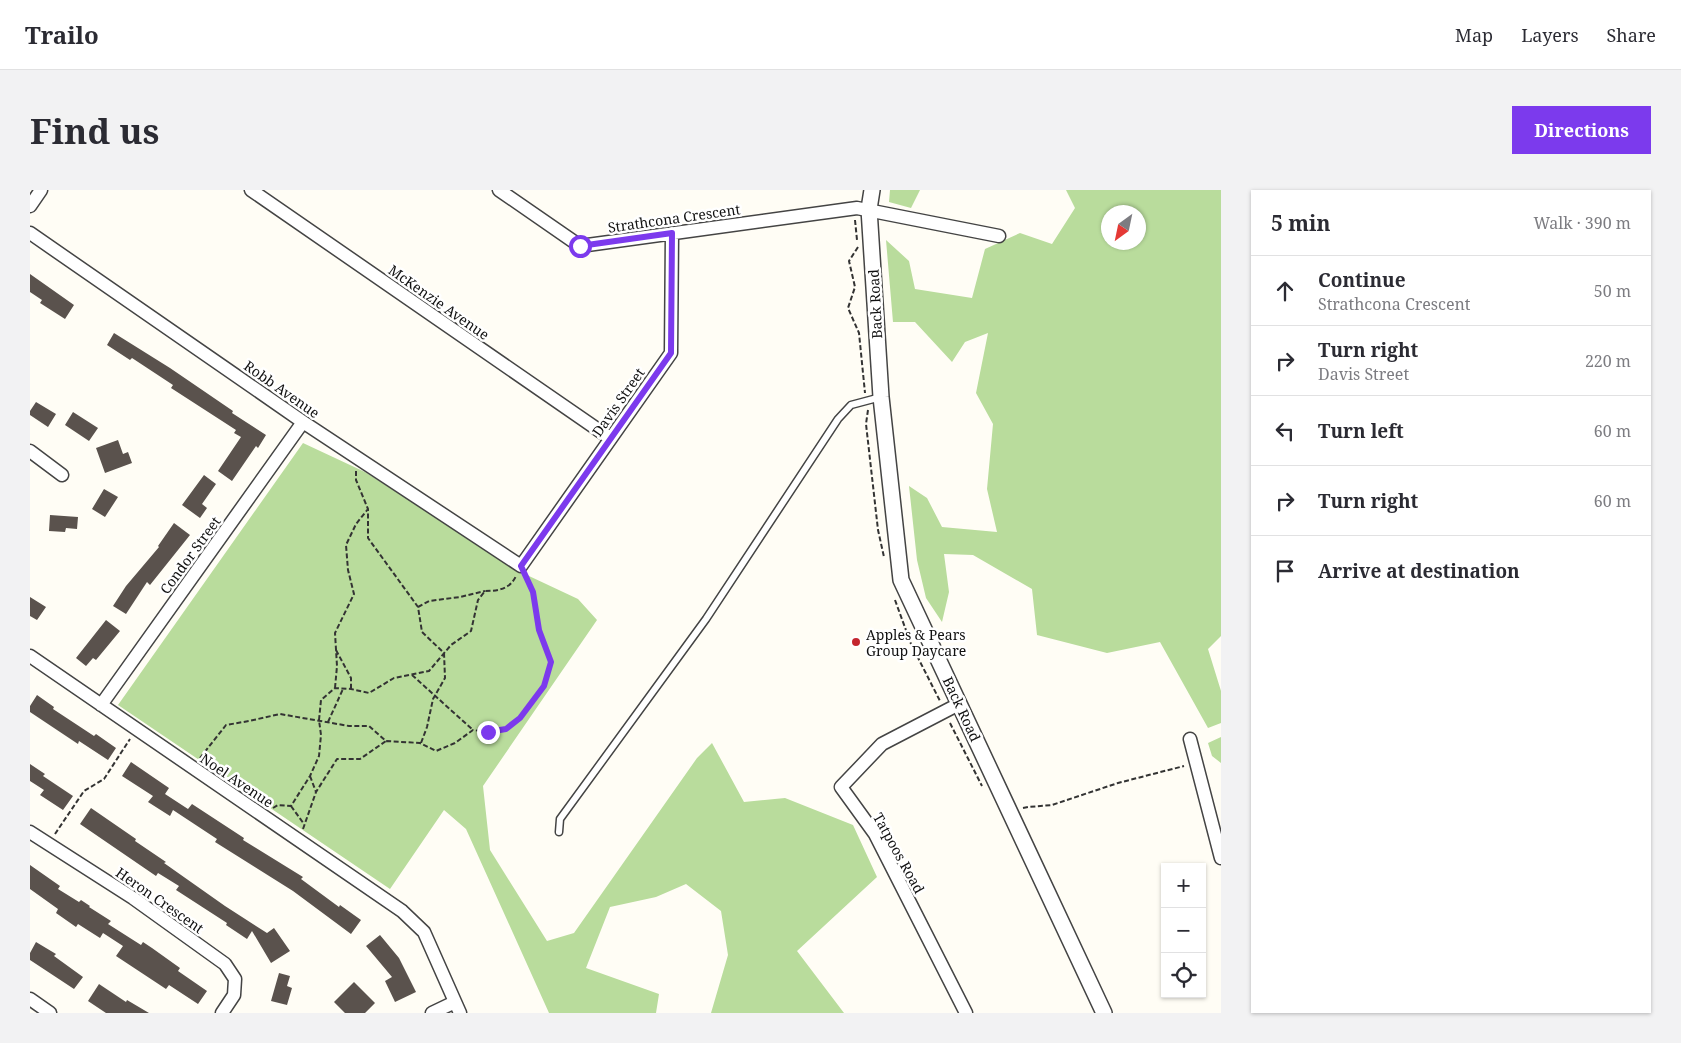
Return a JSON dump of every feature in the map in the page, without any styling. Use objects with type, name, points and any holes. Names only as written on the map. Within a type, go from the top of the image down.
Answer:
[{"type":"street","points":[[30,206],[41,190]]},
{"type":"street","name":"McKenzie Avenue","points":[[251,190],[610,438]]},
{"type":"street","name":"Strathcona Crescent","points":[[499,190],[580,246],[857,208],[870,209],[999,236]]},
{"type":"street","name":"Back Road","points":[[872,190],[870,209],[881,397],[901,580],[1104,1013]]},
{"type":"street","name":"Robb Avenue","points":[[30,233],[303,422],[521,566]]},
{"type":"street","name":"Davis Street","points":[[521,566],[671,353],[672,233]]},
{"type":"street","name":"Condor Street","points":[[101,705],[303,422]]},
{"type":"street","points":[[30,451],[62,475]]},
{"type":"street","name":"Noel Avenue","points":[[30,656],[402,911],[424,932],[457,1007]]},
{"type":"street","name":"Tatpoos Road","points":[[959,704],[882,744],[841,787],[875,834],[966,1013]]},
{"type":"street","points":[[1190,739],[1221,858]]},
{"type":"street","name":"Heron Crescent","points":[[30,832],[133,898],[225,964],[235,979],[234,995],[222,1013]]},
{"type":"street","points":[[30,999],[50,1013]]},
{"type":"street","points":[[432,1013],[457,1007]]},
{"type":"lane","points":[[559,832],[560,820],[706,619],[838,419],[851,406],[881,397]]},
{"type":"path","points":[[354,456],[356,480],[368,509],[368,538],[418,608],[422,632],[444,653],[445,678],[432,699],[427,727],[420,743]]},
{"type":"path","points":[[335,688],[337,666],[335,633],[354,594],[348,570],[346,545],[356,524],[368,509]]},
{"type":"path","points":[[418,608],[428,601],[460,597],[485,591],[499,591],[513,582],[521,566]]},
{"type":"path","points":[[411,674],[474,730],[488,732],[506,729],[520,718],[544,686],[551,662],[539,630],[533,592],[521,566]]},
{"type":"path","points":[[291,806],[310,776],[319,756],[321,700],[335,688],[370,693],[394,678],[429,670],[450,645],[471,631],[478,600],[485,591]]},
{"type":"path","points":[[335,648],[351,678],[351,689]]},
{"type":"path","points":[[328,722],[343,688]]},
{"type":"path","points":[[193,768],[226,725],[280,714],[349,726],[369,726],[386,741]]},
{"type":"path","points":[[48,844],[84,791],[104,779],[137,729]]},
{"type":"path","points":[[300,841],[316,792],[337,759],[360,758],[386,741],[420,743],[436,751],[455,743],[474,730]]},
{"type":"path","points":[[1010,813],[1028,806],[1052,805],[1118,783],[1188,765],[1198,770]]},
{"type":"path","points":[[310,776],[316,792]]},
{"type":"path","points":[[263,815],[278,805],[291,806],[304,824]]},
{"type":"green space","points":[[890,190],[920,190],[911,208],[889,202]]},
{"type":"green space","points":[[1066,190],[1221,190],[1221,636],[1208,649],[1221,691],[1221,723],[1208,728],[1160,642],[1107,653],[1037,635],[1032,589],[973,555],[944,554],[949,592],[942,622],[926,598],[917,560],[909,486],[927,498],[942,527],[997,532],[987,489],[993,424],[976,393],[988,333],[965,342],[952,362],[915,322],[893,322],[886,240],[909,261],[915,289],[972,298],[985,249],[1020,233],[1052,244],[1075,208]]},
{"type":"green space","points":[[303,443],[365,472],[529,576],[578,599],[597,620],[483,786],[490,850],[547,941],[574,933],[697,758],[712,743],[744,802],[785,798],[853,825],[877,877],[797,951],[844,1013],[711,1013],[728,955],[721,911],[686,884],[656,897],[610,907],[586,968],[659,994],[656,1013],[549,1013],[466,829],[444,810],[390,889],[118,705]]},
{"type":"green space","points":[[1221,737],[1221,763],[1212,756],[1208,743]]},
{"type":"building","points":[[30,274],[74,305],[65,319],[40,303],[42,300],[30,292]]},
{"type":"building","points":[[114,333],[170,368],[266,435],[258,448],[256,446],[232,481],[218,471],[241,437],[234,433],[236,430],[171,388],[173,385],[132,358],[130,360],[107,345]]},
{"type":"building","points":[[36,402],[56,414],[48,427],[30,415],[30,411]]},
{"type":"building","points":[[73,412],[98,428],[89,441],[65,425]]},
{"type":"building","points":[[118,440],[123,454],[128,452],[132,463],[105,473],[96,448]]},
{"type":"building","points":[[204,475],[216,484],[202,504],[207,508],[200,518],[182,505]]},
{"type":"building","points":[[104,489],[118,497],[105,517],[92,509]]},
{"type":"building","points":[[50,515],[78,517],[77,529],[66,528],[65,532],[49,531]]},
{"type":"building","points":[[174,523],[190,535],[150,585],[147,582],[126,614],[113,606],[126,586],[159,547]]},
{"type":"building","points":[[30,597],[46,607],[37,620],[30,616]]},
{"type":"building","points":[[106,620],[120,631],[96,660],[93,658],[86,666],[76,658]]},
{"type":"building","points":[[37,695],[54,707],[53,709],[116,748],[108,760],[79,741],[78,744],[30,712],[30,706]]},
{"type":"building","points":[[131,762],[169,788],[165,794],[188,809],[192,804],[244,838],[243,840],[303,877],[301,879],[339,907],[340,905],[361,920],[351,934],[293,891],[215,842],[217,839],[173,810],[170,816],[148,802],[153,796],[122,776]]},
{"type":"building","points":[[30,764],[45,774],[43,776],[73,796],[63,810],[40,795],[44,790],[30,781]]},
{"type":"building","points":[[91,808],[136,839],[135,841],[166,862],[164,863],[225,906],[267,933],[274,928],[290,951],[271,963],[252,931],[247,939],[226,925],[227,923],[176,890],[179,886],[158,873],[156,876],[80,824]]},
{"type":"building","points":[[30,865],[60,886],[58,889],[79,902],[81,900],[111,921],[108,924],[141,945],[143,942],[180,968],[178,971],[207,991],[198,1004],[169,985],[166,989],[116,956],[123,946],[103,933],[100,938],[78,924],[76,927],[56,913],[58,909],[30,889]]},
{"type":"building","points":[[380,935],[399,958],[416,992],[395,1002],[385,981],[392,977],[366,946]]},
{"type":"building","points":[[36,942],[56,954],[54,956],[83,977],[74,989],[30,960],[30,953]]},
{"type":"building","points":[[279,973],[290,976],[287,986],[292,988],[287,1005],[271,1001]]},
{"type":"building","points":[[354,982],[375,1003],[365,1013],[345,1013],[334,1002]]},
{"type":"building","points":[[99,984],[126,1002],[127,1000],[149,1013],[106,1013],[88,1001]]},
{"type":"place","name":"Apples & Pears Group Daycare","points":[[856,642]]},
{"type":"route","points":[[488,732],[506,729],[520,718],[544,686],[551,662],[539,630],[533,592],[521,566],[671,353],[672,233],[580,246]]}]
